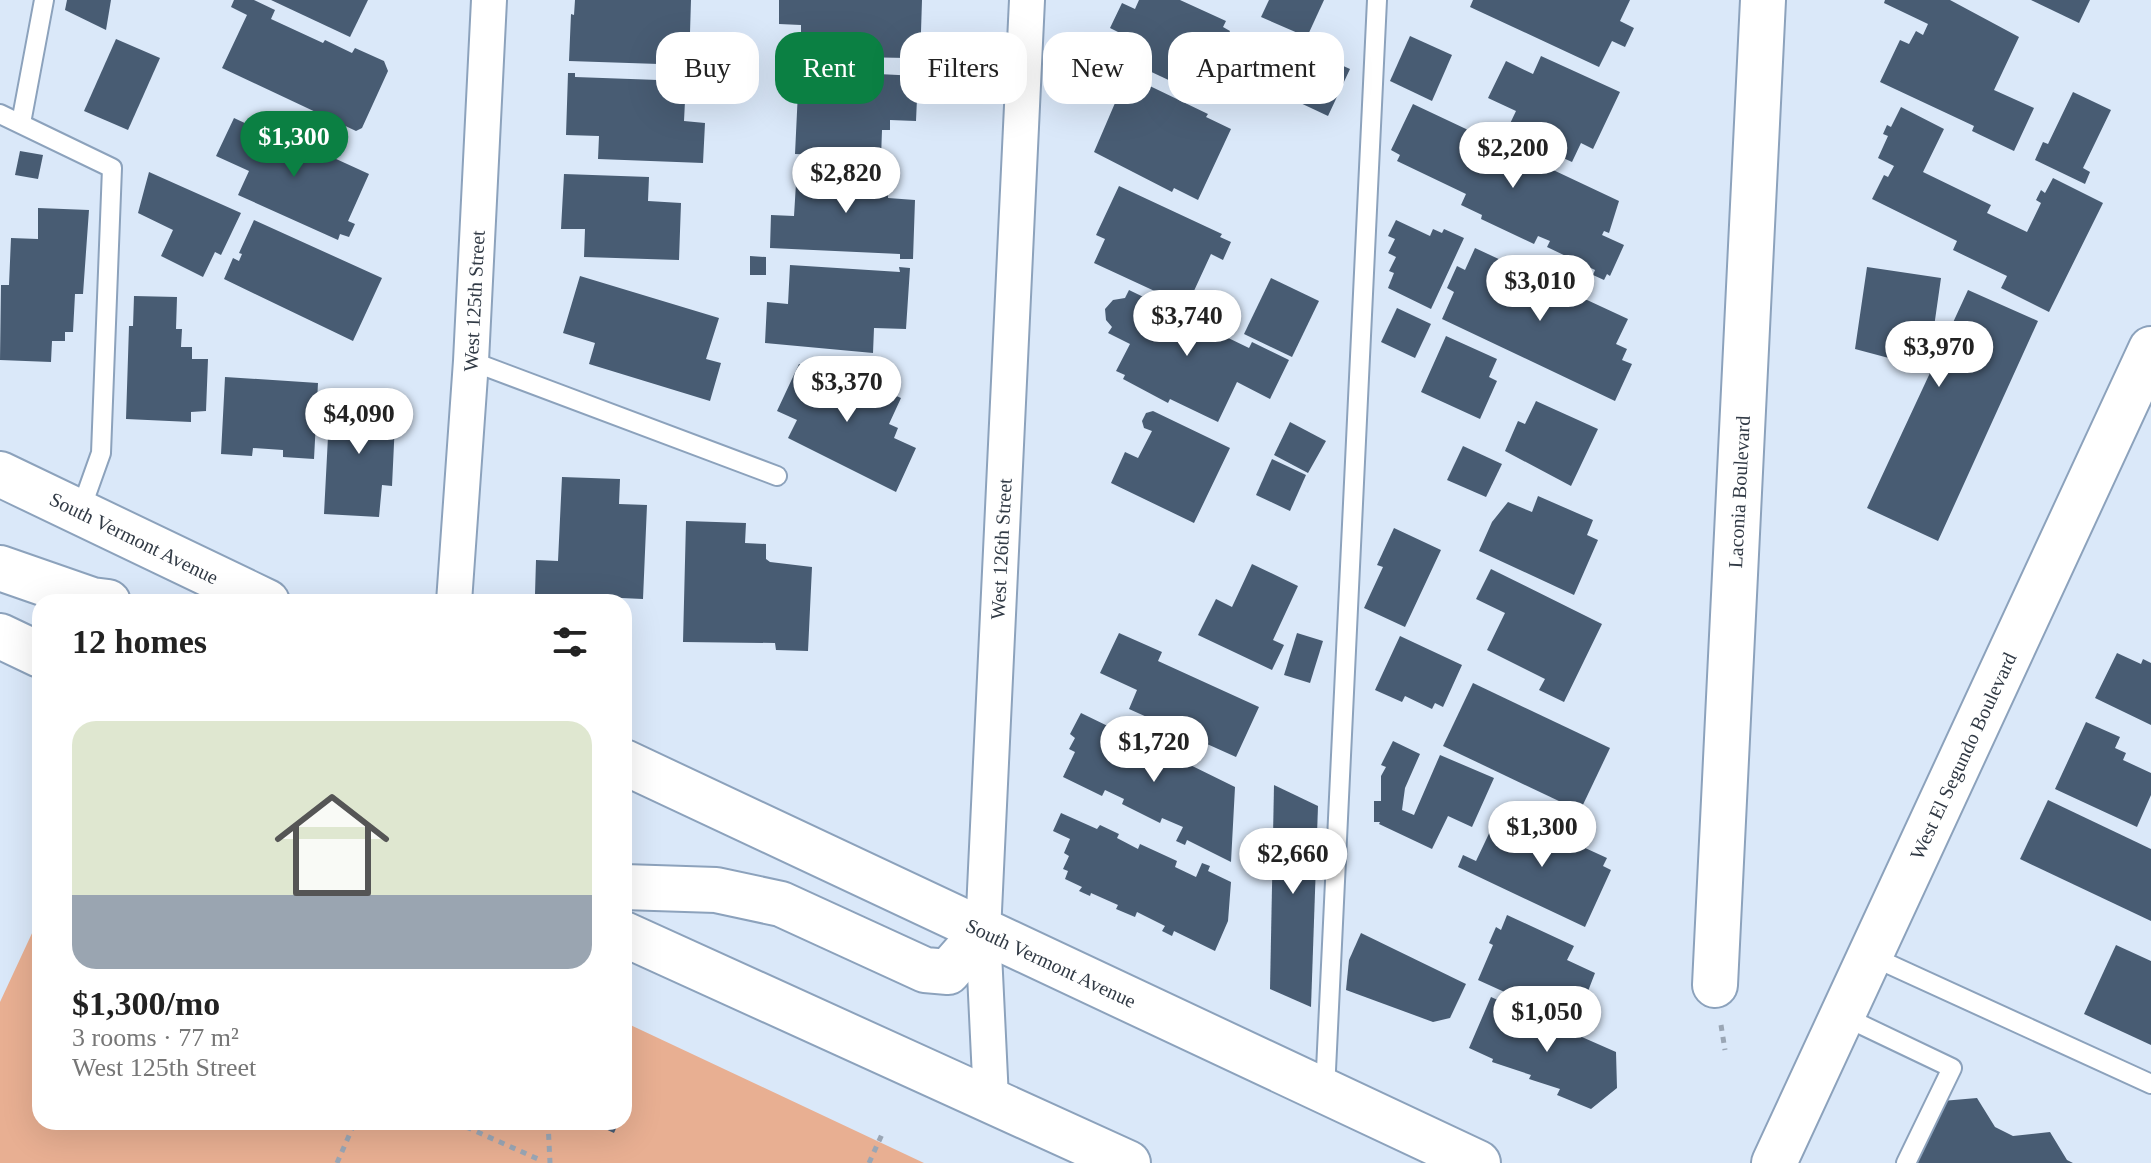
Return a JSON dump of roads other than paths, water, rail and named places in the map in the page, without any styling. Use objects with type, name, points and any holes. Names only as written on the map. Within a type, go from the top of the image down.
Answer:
[{"type":"main road","name":"Laconia Boulevard","points":[[1715,985],[1763,0]]},
{"type":"main road","name":"West El Segundo Boulevard","points":[[1777,1162],[2151,349]]},
{"type":"main road","name":"South Vermont Avenue","points":[[0,474],[250,594]]},
{"type":"main road","points":[[0,568],[75,594]]},
{"type":"main road","name":"South Vermont Avenue","points":[[632,766],[1478,1163]]},
{"type":"main road","points":[[632,887],[716,890],[781,904],[925,970],[948,972],[983,932]]},
{"type":"main road","points":[[632,938],[1128,1163]]},
{"type":"street","name":"West 125th Street","points":[[455,594],[471,361],[489,0]]},
{"type":"street","name":"West 126th Street","points":[[991,1099],[983,932],[1027,0]]},
{"type":"lane","points":[[21,123],[44,0]]},
{"type":"lane","points":[[1325,1091],[1377,0]]},
{"type":"lane","points":[[0,114],[112,168],[101,453],[80,512]]},
{"type":"lane","points":[[471,361],[777,476]]},
{"type":"lane","points":[[1871,956],[2151,1084]]},
{"type":"lane","points":[[1843,1016],[1952,1068],[1906,1163]]}]
